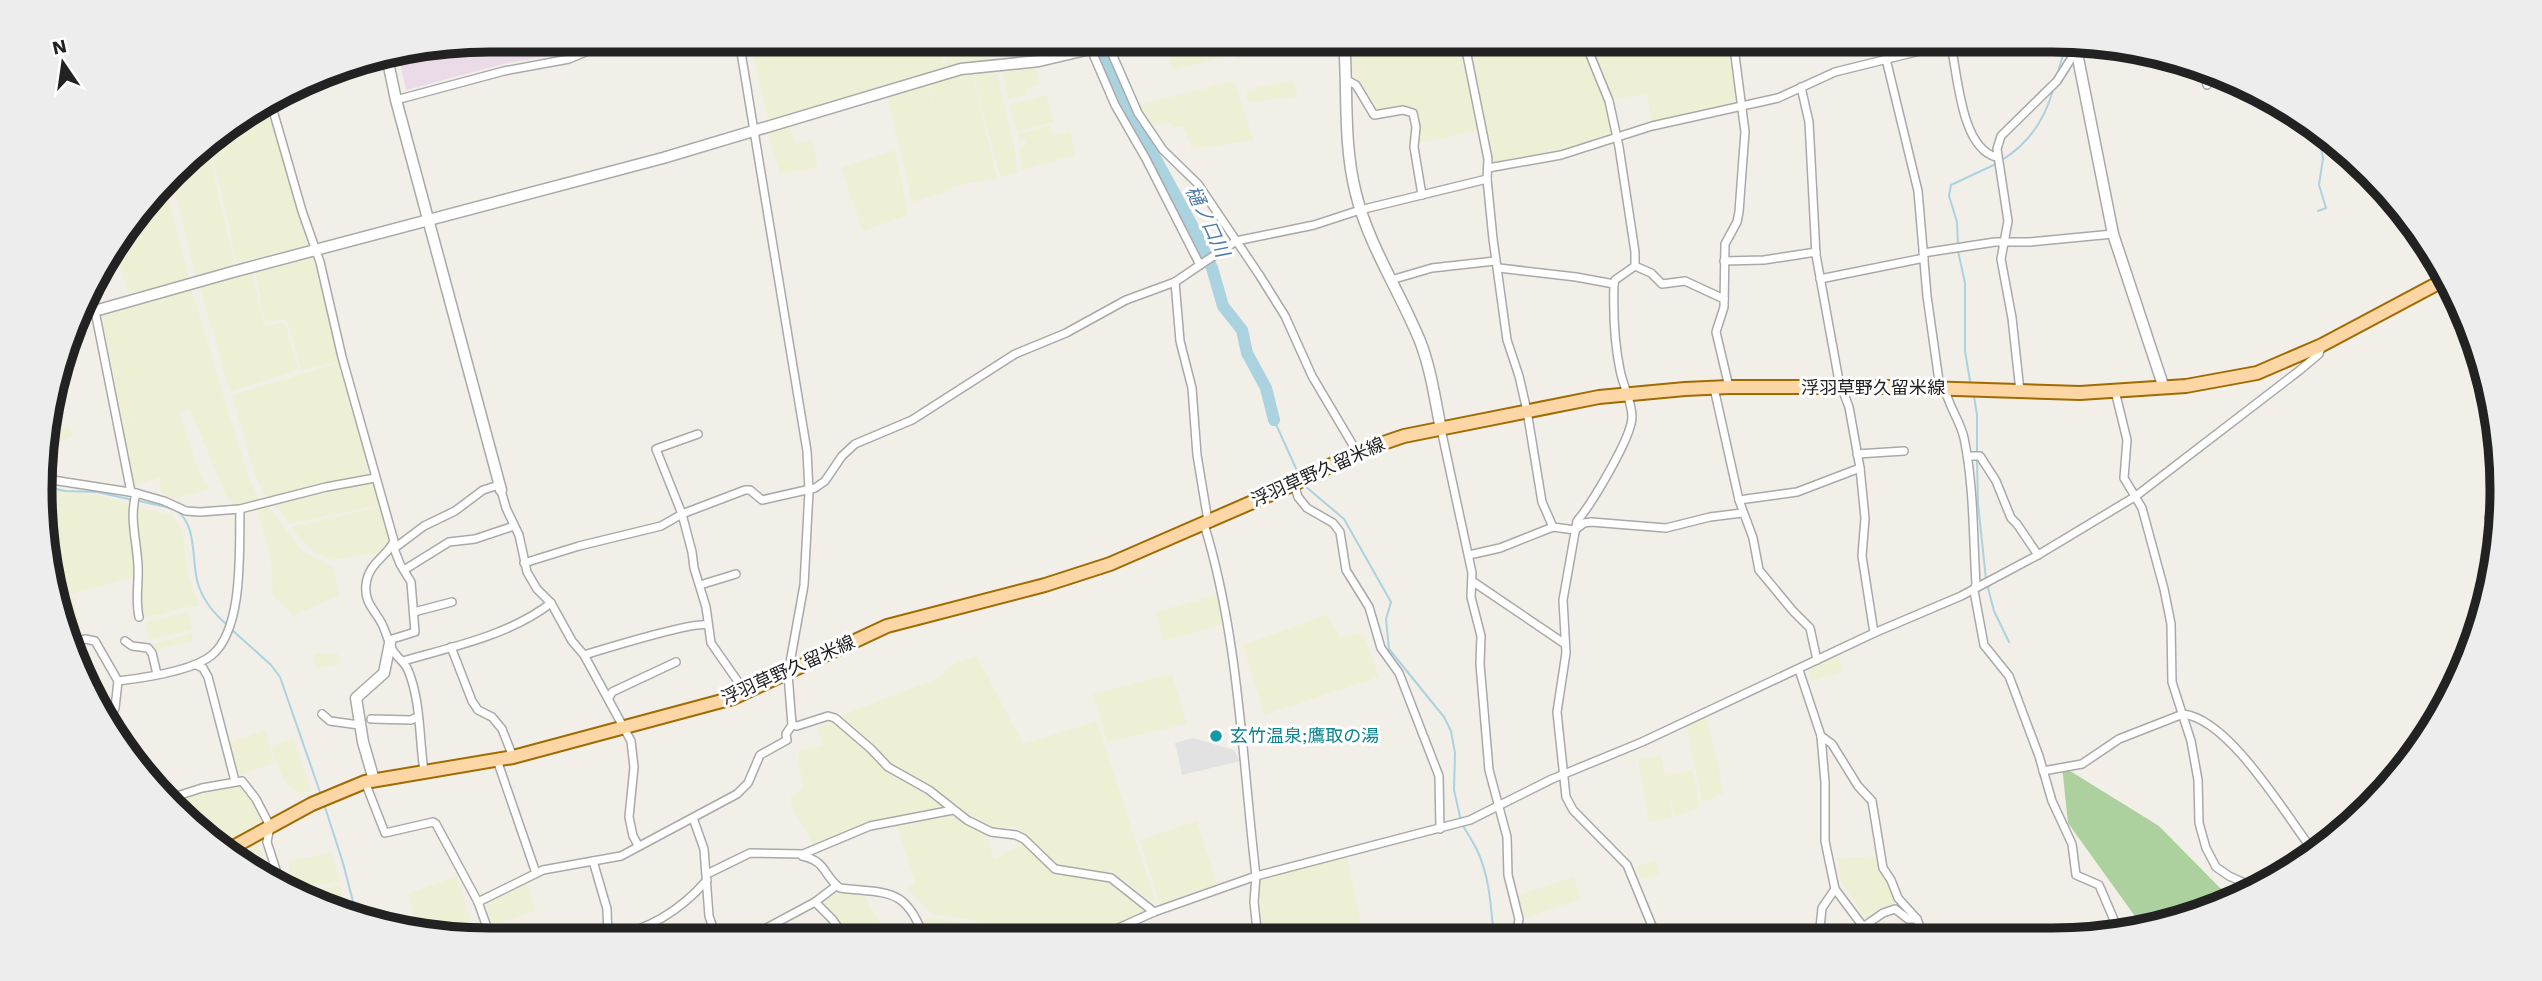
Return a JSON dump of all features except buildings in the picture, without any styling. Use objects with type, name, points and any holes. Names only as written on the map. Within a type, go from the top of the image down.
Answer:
[{"type":"main road","name":"浮羽草野久留米線","points":[[235,846],[324,799],[370,781],[513,757],[747,693],[887,626],[1078,576],[1206,523],[1357,452],[1404,436],[1627,394],[1729,387],[2115,391],[2186,386],[2257,373],[2322,345],[2437,284]]},
{"type":"street","points":[[396,100],[505,71],[569,59],[586,52]]},
{"type":"street","points":[[478,902],[536,873],[621,856],[737,794],[748,783],[760,755],[787,740],[786,734],[792,725],[788,674],[804,585],[809,491],[807,451],[741,52]]},
{"type":"street","points":[[91,312],[663,158],[961,69],[1038,61],[1069,52]]},
{"type":"street","points":[[1093,52],[1115,105],[1201,264]]},
{"type":"street","points":[[1111,52],[1138,113],[1163,150],[1198,184],[1285,316],[1312,376],[1357,452]]},
{"type":"street","points":[[1345,52],[1350,166],[1360,210],[1426,358],[1469,555],[1471,597],[1481,636],[1480,664],[1489,771],[1507,837],[1508,875],[1518,919],[1517,928]]},
{"type":"street","points":[[1467,52],[1488,159],[1487,179],[1507,340],[1527,411],[1542,502],[1553,527]]},
{"type":"street","points":[[1589,52],[1609,101],[1617,137],[1635,266]]},
{"type":"street","points":[[1729,387],[1716,332],[1724,307],[1724,244],[1737,222],[1739,212],[1745,131],[1734,52]]},
{"type":"street","points":[[1488,168],[1561,155],[1652,126],[1777,98],[1835,72],[1912,52]]},
{"type":"street","points":[[1952,52],[1966,124],[1987,155],[1997,161]]},
{"type":"street","points":[[2020,391],[2012,318],[2001,259],[2008,221],[1997,161],[2001,136],[2057,81],[2073,53]]},
{"type":"street","points":[[2077,53],[2113,234],[2164,387]]},
{"type":"street","points":[[1886,59],[1916,177],[1942,388],[1960,421],[1974,456],[1996,481],[2011,518],[2038,555]]},
{"type":"street","points":[[389,65],[500,487],[519,535],[524,563],[537,589],[551,603],[572,641],[584,655],[609,698],[634,751],[629,817],[638,845]]},
{"type":"street","points":[[1347,80],[1356,85],[1374,115],[1403,110],[1413,113],[1422,195]]},
{"type":"street","points":[[2206,81],[2207,85]]},
{"type":"street","points":[[1801,87],[1809,122],[1816,252],[1860,468],[1865,518],[1862,556],[1874,633]]},
{"type":"street","points":[[273,110],[315,250],[394,541],[393,546],[411,582],[415,632],[390,641]]},
{"type":"street","points":[[524,563],[661,526],[682,514],[745,490],[750,490],[762,500],[809,491],[825,481],[842,456],[855,444],[912,420],[1015,354],[1066,333],[1126,300],[1175,282],[1236,241],[1314,225],[1360,210],[1487,179]]},
{"type":"street","points":[[1821,279],[1958,248],[2113,234]]},
{"type":"street","points":[[1724,261],[1764,260],[1816,252]]},
{"type":"street","points":[[1391,280],[1432,268],[1497,265],[1614,284]]},
{"type":"street","points":[[1635,266],[1615,280],[1614,284],[1613,325],[1620,369],[1632,415],[1630,427],[1613,464],[1577,521],[1563,600],[1566,643],[1556,724],[1566,797],[1573,810],[1628,865],[1653,928]]},
{"type":"street","points":[[1635,266],[1651,273],[1662,284],[1685,281],[1724,299]]},
{"type":"street","points":[[1175,282],[1180,341],[1192,387],[1206,523],[1228,622],[1256,876],[1254,902],[1257,928]]},
{"type":"street","points":[[95,311],[134,494],[133,531],[139,570],[135,598],[139,617]]},
{"type":"street","points":[[1118,928],[1154,912],[1256,876],[1470,820],[1564,774],[1642,742],[1800,670],[1874,633],[1974,591],[2136,496],[2300,370],[2319,354],[2322,345]]},
{"type":"street","points":[[1714,388],[1742,513],[1750,529],[1759,570],[1810,628],[1817,660]]},
{"type":"street","points":[[2115,391],[2127,440],[2124,478],[2136,496],[2154,549],[2171,624],[2172,682],[2183,714],[2198,780],[2199,823],[2206,848],[2216,867],[2245,883]]},
{"type":"street","points":[[698,434],[656,449],[682,514],[706,607],[711,643],[747,693]]},
{"type":"street","points":[[1857,454],[1904,451]]},
{"type":"street","points":[[1974,456],[1974,591],[1984,645],[2009,676],[2053,801],[2072,844],[2076,875],[2099,886],[2116,924]]},
{"type":"street","points":[[1739,500],[1797,492],[1860,468]]},
{"type":"street","points":[[52,480],[134,494],[164,501],[186,511],[240,509],[326,487],[375,478]]},
{"type":"street","points":[[1299,481],[1298,497],[1307,508],[1333,523],[1340,531],[1346,570],[1369,607],[1381,648],[1399,673],[1439,776],[1440,829]]},
{"type":"street","points":[[424,771],[414,687],[403,661],[392,650],[381,621],[369,604],[366,583],[377,559],[393,546],[396,547],[424,526],[455,512],[483,490],[500,487]]},
{"type":"street","points":[[118,681],[195,664],[213,655],[230,629],[236,597],[240,509]]},
{"type":"street","points":[[1469,555],[1500,548],[1553,527],[1575,530],[1584,523],[1591,522],[1666,528],[1710,517],[1742,513]]},
{"type":"street","points":[[404,570],[449,542],[475,539],[514,526]]},
{"type":"street","points":[[700,585],[736,575]]},
{"type":"street","points":[[1472,581],[1566,643]]},
{"type":"street","points":[[414,612],[452,601]]},
{"type":"street","points":[[403,661],[451,647],[530,617],[551,603]]},
{"type":"street","points":[[584,655],[681,627],[702,623],[708,625]]},
{"type":"street","points":[[80,641],[95,641],[118,681],[113,713]]},
{"type":"street","points":[[125,641],[132,646],[148,648],[152,653],[157,674]]},
{"type":"street","points":[[390,641],[384,673],[356,698],[370,781],[385,833],[433,822],[436,824],[478,902],[487,928]]},
{"type":"street","points":[[451,647],[472,701],[478,710],[492,718],[502,729],[513,757]]},
{"type":"street","points":[[609,698],[612,692],[676,662]]},
{"type":"street","points":[[195,664],[203,668],[208,677],[235,781]]},
{"type":"street","points":[[1800,670],[1821,736],[1825,782],[1825,841],[1835,889],[1863,927],[1883,913],[1895,909],[1908,919],[1917,919]]},
{"type":"street","points":[[322,713],[330,721],[359,725]]},
{"type":"street","points":[[2043,771],[2082,764],[2119,739],[2183,714],[2193,715],[2209,725],[2248,760],[2309,845]]},
{"type":"street","points":[[792,725],[828,716],[835,718],[888,767],[929,790],[967,820],[990,832],[1016,835],[1024,839],[1055,869],[1111,878],[1154,912]]},
{"type":"street","points":[[371,719],[411,720],[417,717]]},
{"type":"street","points":[[1821,736],[1832,744],[1857,786],[1872,801],[1882,868],[1891,880],[1898,898],[1917,919],[1920,928]]},
{"type":"street","points":[[497,760],[536,873]]},
{"type":"street","points":[[178,797],[242,781],[270,826],[267,842],[277,873]]},
{"type":"street","points":[[795,854],[811,851],[870,826],[954,810]]},
{"type":"street","points":[[693,818],[704,849],[709,916],[713,928]]},
{"type":"street","points":[[643,928],[663,919],[697,891],[707,876],[750,853],[810,857],[822,864],[836,886]]},
{"type":"street","points":[[593,861],[607,909],[608,928]]},
{"type":"street","points":[[766,928],[815,902],[836,886],[894,894],[914,913],[920,928]]},
{"type":"street","points":[[1820,928],[1822,908],[1835,889]]},
{"type":"street","points":[[815,902],[838,928]]},
{"type":"shaded area","points":[[570,52],[503,64],[406,90],[399,62],[462,53]]},
{"type":"shaded area","points":[[1193,738],[1234,750],[1240,761],[1182,775],[1175,743]]},
{"type":"green space","points":[[752,52],[941,52],[946,70],[769,124]]},
{"type":"green space","points":[[944,52],[989,52],[991,60],[949,69]]},
{"type":"green space","points":[[1170,52],[1226,52],[1227,56],[1172,71]]},
{"type":"green space","points":[[1234,52],[1266,52],[1236,59]]},
{"type":"green space","points":[[1349,52],[1464,52],[1481,130],[1418,143],[1418,119],[1413,110],[1374,113],[1353,73]]},
{"type":"green space","points":[[1468,52],[1590,52],[1609,101],[1616,135],[1561,155],[1488,166]]},
{"type":"green space","points":[[1592,52],[1732,52],[1741,106],[1652,123],[1647,94],[1612,99]]},
{"type":"green space","points":[[1036,67],[1040,84],[1027,88],[1028,94],[1008,99],[1002,70]]},
{"type":"green space","points":[[972,71],[997,178],[956,186],[952,184],[953,190],[912,202],[887,96],[928,83],[934,113],[929,83]]},
{"type":"green space","points":[[973,71],[996,71],[1014,145],[1017,173],[1000,177]]},
{"type":"green space","points":[[1293,80],[1298,96],[1249,103],[1246,90]]},
{"type":"green space","points":[[1234,81],[1254,140],[1192,149],[1183,126],[1173,128],[1170,122],[1151,126],[1139,105]]},
{"type":"green space","points":[[1046,95],[1054,122],[1017,132],[1009,105]]},
{"type":"green space","points":[[270,112],[308,246],[237,263],[212,153]]},
{"type":"green space","points":[[789,125],[794,144],[812,140],[818,167],[780,174],[767,132]]},
{"type":"green space","points":[[1050,125],[1054,136],[1070,132],[1075,155],[1021,170],[1020,147],[1026,145],[1025,140],[1018,142],[1017,134]]},
{"type":"green space","points":[[895,150],[908,215],[863,231],[841,168]]},
{"type":"green space","points":[[209,155],[235,267],[196,277],[174,188]]},
{"type":"green space","points":[[167,195],[189,279],[129,294],[118,260]]},
{"type":"green space","points":[[314,255],[340,361],[301,371],[290,328],[285,319],[265,322],[255,270]]},
{"type":"green space","points":[[252,272],[264,326],[281,323],[286,325],[298,370],[230,392],[200,288]]},
{"type":"green space","points":[[191,288],[247,473],[259,500],[256,503],[235,505],[226,496],[190,409],[179,412],[201,477],[211,489],[174,499],[159,488],[161,477],[133,486],[122,424],[169,414],[123,423],[101,314]]},
{"type":"green space","points":[[341,362],[369,476],[268,501],[256,478],[232,395]]},
{"type":"green space","points":[[59,418],[63,426],[70,427],[73,437],[55,443]]},
{"type":"green space","points":[[373,482],[379,505],[290,524],[275,505],[322,490]]},
{"type":"green space","points":[[52,490],[97,495],[131,504],[137,576],[65,596],[56,548]]},
{"type":"green space","points":[[135,506],[172,515],[182,531],[188,575],[200,606],[142,616],[138,600]]},
{"type":"green space","points":[[266,507],[273,512],[301,550],[334,568],[339,595],[293,616],[273,595],[271,560],[257,509]]},
{"type":"green space","points":[[380,507],[389,543],[377,553],[332,560],[315,553],[291,527]]},
{"type":"green space","points":[[72,595],[82,634],[77,635],[66,597]]},
{"type":"green space","points":[[1217,595],[1224,624],[1164,641],[1155,612]]},
{"type":"green space","points":[[188,612],[192,630],[149,640],[145,622]]},
{"type":"green space","points":[[1326,615],[1340,637],[1363,633],[1379,677],[1264,715],[1243,645]]},
{"type":"green space","points":[[192,633],[193,640],[153,651],[152,644]]},
{"type":"green space","points":[[337,653],[342,663],[316,668],[314,654]]},
{"type":"green space","points":[[1837,654],[1843,672],[1812,681],[1808,668]]},
{"type":"green space","points":[[977,656],[1023,744],[1097,721],[1156,904],[1113,874],[1056,865],[1018,827],[988,827],[889,764],[839,716],[939,678],[950,665]]},
{"type":"green space","points":[[1172,674],[1187,724],[1107,742],[1093,694]]},
{"type":"green space","points":[[1706,716],[1723,794],[1702,802],[1686,725]]},
{"type":"green space","points":[[833,722],[872,756],[944,808],[848,829],[814,846],[792,807],[790,796],[804,789],[798,761],[799,750],[823,745],[817,727]]},
{"type":"green space","points":[[265,730],[274,763],[237,776],[228,742]]},
{"type":"green space","points":[[294,739],[311,791],[298,793],[286,783],[275,762],[271,746]]},
{"type":"green space","points":[[1661,755],[1665,776],[1693,769],[1700,807],[1674,817],[1668,790],[1672,817],[1649,822],[1638,760]]},
{"type":"green space","points":[[2062,766],[2159,826],[2220,888],[2228,891],[2165,914],[2138,920],[2068,823]]},
{"type":"green space","points":[[237,783],[252,795],[263,818],[248,834],[228,841],[179,797]]},
{"type":"green space","points":[[951,813],[985,832],[994,859],[1026,842],[1059,873],[1106,878],[1152,910],[1111,928],[995,928],[971,920],[932,914],[907,888],[915,882],[896,824]]},
{"type":"green space","points":[[1197,821],[1217,884],[1160,905],[1140,840]]},
{"type":"green space","points":[[258,845],[265,860],[259,862],[243,852]]},
{"type":"green space","points":[[331,853],[340,881],[307,888],[292,880],[288,861]]},
{"type":"green space","points":[[1884,856],[1895,900],[1900,906],[1867,921],[1841,881],[1837,858]]},
{"type":"green space","points":[[1347,857],[1362,928],[1262,928],[1259,880]]},
{"type":"green space","points":[[1656,860],[1659,875],[1640,880],[1636,866]]},
{"type":"green space","points":[[457,876],[471,922],[460,928],[416,922],[408,894]]},
{"type":"green space","points":[[1574,877],[1581,899],[1525,918],[1518,895]]},
{"type":"green space","points":[[527,881],[535,911],[492,926],[485,903]]},
{"type":"green space","points":[[340,885],[343,899],[337,900],[313,890]]},
{"type":"green space","points":[[839,891],[863,895],[884,928],[843,928],[824,902]]},
{"type":"green space","points":[[929,918],[969,923],[982,928],[924,928],[922,923]]},
{"type":"green space","points":[[829,919],[834,928],[814,928]]},
{"type":"green space","points":[[480,921],[482,928],[465,928]]},
{"type":"waterway","name":"樋ノ口川","points":[[1103,52],[1124,101],[1194,229],[1212,268],[1223,306],[1242,330],[1247,353],[1266,388],[1274,420]]},
{"type":"waterway","points":[[2057,75],[2064,52]]},
{"type":"waterway","points":[[2002,160],[2034,130],[2053,90]]},
{"type":"waterway","points":[[2318,211],[2326,208],[2319,185],[2323,158],[2320,145]]},
{"type":"waterway","points":[[1958,245],[1957,222],[1949,196],[1951,185],[1998,163]]},
{"type":"waterway","points":[[1958,251],[1965,283],[1965,351],[1970,381]]},
{"type":"waterway","points":[[1974,396],[1977,453]]},
{"type":"waterway","points":[[1274,420],[1299,475]]},
{"type":"waterway","points":[[1977,459],[1978,504],[1986,579]]},
{"type":"waterway","points":[[1305,486],[1344,519],[1391,602],[1386,619],[1389,649],[1444,717],[1451,731],[1455,753],[1454,790],[1461,821]]},
{"type":"waterway","points":[[52,488],[97,492],[133,500]]},
{"type":"waterway","points":[[139,501],[171,508]]},
{"type":"waterway","points":[[176,510],[183,517],[191,534],[200,590],[210,607],[227,625]]},
{"type":"waterway","points":[[1987,584],[1994,611],[2009,642]]},
{"type":"waterway","points":[[231,629],[271,665],[280,677],[321,795]]},
{"type":"waterway","points":[[324,804],[354,906]]},
{"type":"waterway","points":[[1463,826],[1485,871],[1493,928]]},
{"type":"place","name":"玄竹温泉;鷹取の湯","points":[[1216,736]]}]
